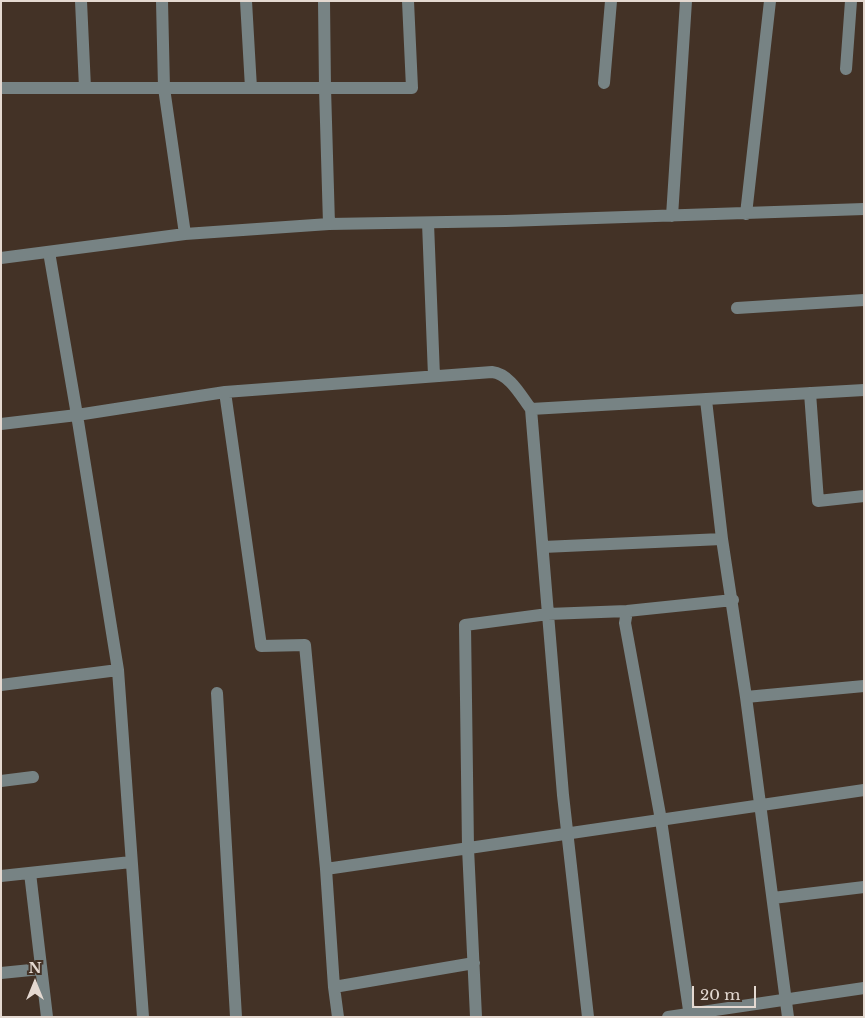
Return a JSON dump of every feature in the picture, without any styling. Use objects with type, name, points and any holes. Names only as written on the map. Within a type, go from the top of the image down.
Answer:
[{"type":"street","points":[[81,1],[85,88]]},
{"type":"street","points":[[162,1],[164,88],[185,234]]},
{"type":"street","points":[[246,1],[251,88]]},
{"type":"street","points":[[324,1],[329,224]]},
{"type":"street","points":[[1,88],[412,88],[408,1]]},
{"type":"street","points":[[604,84],[611,1]]},
{"type":"street","points":[[672,216],[686,1]]},
{"type":"street","points":[[746,214],[770,1]]},
{"type":"street","points":[[846,69],[851,1]]},
{"type":"street","points":[[1,258],[185,234],[329,224],[428,223],[864,209]]},
{"type":"street","points":[[428,223],[434,376]]},
{"type":"street","points":[[49,252],[118,670],[143,1017]]},
{"type":"street","points":[[737,308],[864,300]]},
{"type":"street","points":[[1,424],[77,415],[225,392],[492,372],[500,373],[506,377],[531,409],[563,795],[588,1017]]},
{"type":"street","points":[[531,409],[864,390]]},
{"type":"street","points":[[225,392],[261,646],[305,645],[338,1017]]},
{"type":"street","points":[[810,393],[818,501],[864,496]]},
{"type":"street","points":[[706,400],[722,539],[733,600],[788,1017]]},
{"type":"street","points":[[543,547],[722,539]]},
{"type":"street","points":[[476,1017],[468,848],[465,625],[548,614],[626,611],[733,600]]},
{"type":"street","points":[[626,611],[625,624],[661,820],[690,1015]]},
{"type":"street","points":[[1,684],[118,670]]},
{"type":"street","points":[[746,697],[864,686]]},
{"type":"street","points":[[216,693],[236,1017]]},
{"type":"street","points":[[1,781],[33,777]]},
{"type":"street","points":[[326,869],[864,790]]},
{"type":"street","points":[[1,876],[131,862]]},
{"type":"street","points":[[30,873],[47,1017]]},
{"type":"street","points":[[773,898],[864,887]]},
{"type":"street","points":[[334,987],[474,964]]},
{"type":"street","points":[[1,973],[41,970]]},
{"type":"street","points":[[668,1017],[864,988]]}]
